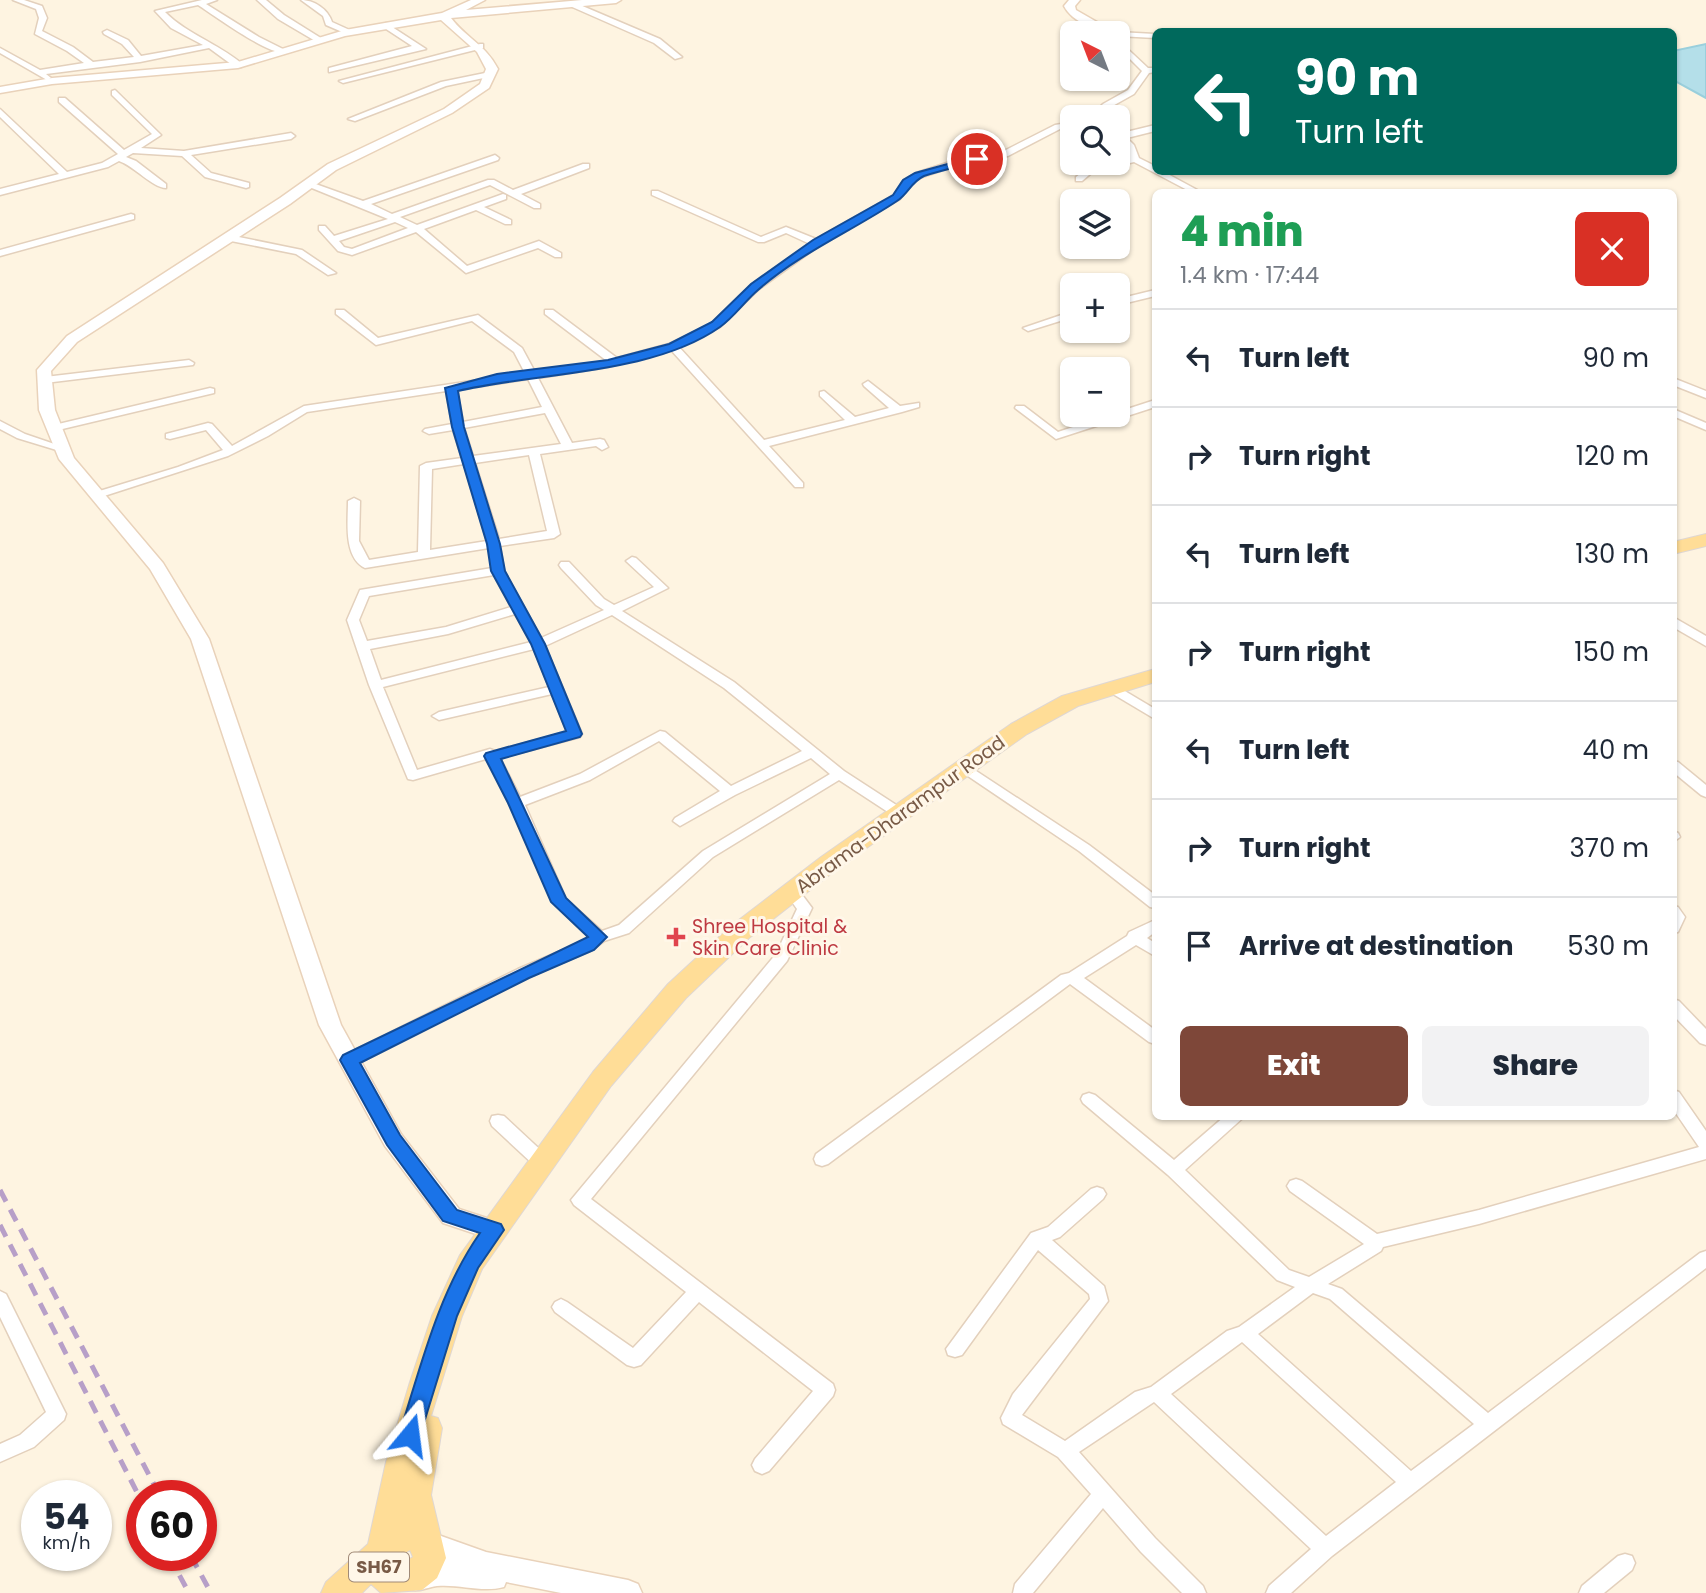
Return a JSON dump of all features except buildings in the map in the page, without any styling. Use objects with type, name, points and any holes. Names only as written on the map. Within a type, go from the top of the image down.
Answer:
[{"type":"main road","points":[[1677,547],[1706,540]]},
{"type":"main road","name":"Abrama-Dharampur Road","points":[[494,1230],[541,1161],[603,1079],[677,991],[740,932],[899,813],[1019,729],[1070,701],[1152,675]]},
{"type":"main road","name":"SH67","points":[[338,1593],[392,1565],[428,1566],[430,1550],[424,1541],[415,1495],[421,1449],[457,1329],[494,1230]]},
{"type":"main road","name":"SH67","points":[[392,1565],[402,1462],[443,1329],[470,1264],[494,1230]]},
{"type":"main road","name":"SH67","points":[[352,1593],[392,1565],[398,1537],[415,1535],[424,1541]]},
{"type":"street","points":[[17,0],[39,8],[43,18],[37,27],[38,32],[70,48],[89,63]]},
{"type":"street","points":[[213,0],[159,11],[174,26],[238,65]]},
{"type":"street","points":[[305,0],[326,15],[329,23],[350,32]]},
{"type":"street","points":[[444,16],[480,0]]},
{"type":"street","points":[[0,90],[52,81],[238,65],[320,40],[386,25],[444,16],[616,0]]},
{"type":"street","points":[[1074,0],[1069,6],[1072,12],[1089,21]]},
{"type":"street","points":[[266,1],[281,17],[320,40]]},
{"type":"street","points":[[200,3],[256,39],[285,52]]},
{"type":"street","points":[[573,5],[657,41],[678,57]]},
{"type":"street","points":[[444,16],[449,25],[480,46],[492,69],[485,86],[448,111],[332,167],[229,238],[72,339],[44,370],[47,410],[67,458],[157,567],[200,639],[330,1025],[394,1140],[450,1216],[494,1230]]},
{"type":"street","points":[[386,25],[436,56]]},
{"type":"street","points":[[107,32],[125,42],[140,60]]},
{"type":"street","points":[[1130,35],[1152,36]]},
{"type":"street","points":[[39,73],[89,63],[140,60],[209,46]]},
{"type":"street","points":[[343,81],[480,46]]},
{"type":"street","points":[[332,70],[418,47]]},
{"type":"street","points":[[0,50],[52,81]]},
{"type":"street","points":[[1108,105],[1131,92],[1151,70],[1130,52]]},
{"type":"street","points":[[352,119],[444,84],[490,74]]},
{"type":"street","points":[[0,192],[105,164],[158,135],[115,93]]},
{"type":"street","points":[[62,100],[163,186]]},
{"type":"street","points":[[0,112],[65,175]]},
{"type":"street","points":[[97,495],[229,449],[265,433],[284,418],[304,409],[614,361],[673,346],[716,325],[755,286],[817,243],[897,197],[907,182],[919,175],[953,164],[1005,155],[1060,127]]},
{"type":"street","points":[[1130,134],[1152,129]]},
{"type":"street","points":[[124,154],[184,153],[291,136]]},
{"type":"street","points":[[1130,145],[1135,159],[1152,168]]},
{"type":"street","points":[[184,153],[208,175],[246,185]]},
{"type":"street","points":[[363,204],[495,158]]},
{"type":"street","points":[[1130,160],[1135,159]]},
{"type":"street","points":[[514,193],[586,166]]},
{"type":"street","points":[[1079,179],[1084,175]]},
{"type":"street","points":[[1165,175],[1191,189]]},
{"type":"street","points":[[335,239],[491,182],[537,206]]},
{"type":"street","points":[[307,184],[363,204],[418,229],[466,270],[540,244],[558,255]]},
{"type":"street","points":[[656,193],[761,240],[786,230],[817,243]]},
{"type":"street","points":[[322,228],[335,239],[341,249],[352,252],[503,197]]},
{"type":"street","points":[[477,207],[508,222]]},
{"type":"street","points":[[0,253],[131,217]]},
{"type":"street","points":[[229,238],[299,252],[331,273]]},
{"type":"street","points":[[1130,299],[1152,294]]},
{"type":"street","points":[[340,312],[376,342],[474,317],[518,349],[568,446]]},
{"type":"street","points":[[549,312],[614,361]]},
{"type":"street","points":[[1028,328],[1060,318]]},
{"type":"street","points":[[673,346],[799,485]]},
{"type":"street","points":[[45,380],[189,363]]},
{"type":"street","points":[[1677,383],[1706,395]]},
{"type":"street","points":[[867,384],[898,410]]},
{"type":"street","points":[[451,388],[458,427],[494,544],[498,571],[538,644],[575,734],[492,756]]},
{"type":"street","points":[[54,428],[209,391]]},
{"type":"street","points":[[824,394],[853,421]]},
{"type":"street","points":[[1020,408],[1056,436],[1152,404]]},
{"type":"street","points":[[762,444],[915,405]]},
{"type":"street","points":[[429,431],[550,409]]},
{"type":"street","points":[[1677,414],[1706,427]]},
{"type":"street","points":[[0,424],[21,436],[63,449]]},
{"type":"street","points":[[170,436],[208,426],[229,449]]},
{"type":"street","points":[[424,556],[426,466],[600,442],[602,447]]},
{"type":"street","points":[[354,500],[353,541],[365,564],[554,534],[534,451]]},
{"type":"street","points":[[376,685],[538,644],[662,588],[632,561]]},
{"type":"street","points":[[565,565],[600,602],[729,685],[839,774],[899,813]]},
{"type":"street","points":[[498,571],[364,593],[353,620],[413,776],[490,753],[516,803],[559,902],[599,937]]},
{"type":"street","points":[[363,646],[448,630],[520,608]]},
{"type":"street","points":[[1677,624],[1706,642]]},
{"type":"street","points":[[1113,688],[1152,714]]},
{"type":"street","points":[[439,716],[557,690]]},
{"type":"street","points":[[516,803],[585,776],[660,735],[730,792]]},
{"type":"street","points":[[680,821],[730,792],[812,752]]},
{"type":"street","points":[[964,767],[1084,848],[1152,901]]},
{"type":"street","points":[[1677,768],[1706,792]]},
{"type":"street","points":[[349,1060],[523,973],[587,946],[599,937],[624,929],[708,854],[839,774]]},
{"type":"street","points":[[762,1465],[826,1390],[580,1200],[782,957],[805,908],[792,892]]},
{"type":"street","points":[[822,1159],[1066,979],[1073,978],[1152,927]]},
{"type":"street","points":[[1134,936],[1152,949]]},
{"type":"street","points":[[1073,978],[1152,1036]]},
{"type":"street","points":[[1677,1009],[1706,1038]]},
{"type":"street","points":[[1089,1100],[1174,1170],[1283,1275],[1309,1287],[1336,1294],[1489,1425]]},
{"type":"street","points":[[1677,1102],[1706,1144]]},
{"type":"street","points":[[1174,1170],[1232,1120]]},
{"type":"street","points":[[498,1121],[541,1161]]},
{"type":"street","points":[[1296,1186],[1375,1242],[1479,1217],[1706,1152]]},
{"type":"street","points":[[955,1349],[1037,1238],[1054,1232],[1097,1194]]},
{"type":"street","points":[[1037,1238],[1098,1291],[1099,1301],[1020,1401],[1010,1418],[1065,1451],[1196,1593]]},
{"type":"street","points":[[1065,1451],[1142,1398],[1157,1393],[1233,1337],[1245,1334],[1309,1287],[1375,1246],[1375,1242]]},
{"type":"street","points":[[1276,1593],[1325,1549],[1706,1258]]},
{"type":"street","points":[[561,1307],[635,1359],[698,1291]]},
{"type":"street","points":[[0,1299],[57,1414],[27,1441],[0,1453]]},
{"type":"street","points":[[1245,1334],[1410,1483]]},
{"type":"street","points":[[1157,1393],[1325,1549]]},
{"type":"street","points":[[1022,1591],[1103,1494]]},
{"type":"street","points":[[424,1541],[486,1565],[628,1593]]},
{"type":"street","points":[[1589,1593],[1625,1563]]},
{"type":"street","points":[[392,1565],[582,1593]]},
{"type":"water","points":[[1706,44],[1706,98],[1677,82],[1677,50]]},
{"type":"railway","points":[[0,1190],[152,1480]]},
{"type":"railway","points":[[0,1225],[131,1480]]},
{"type":"railway","points":[[177,1571],[189,1593]]},
{"type":"railway","points":[[199,1571],[211,1593]]},
{"type":"place","name":"Shree Hospital & Skin Care Clinic","points":[[676,937]]},
{"type":"route","points":[[410,1435],[447,1316],[470,1264],[494,1230],[450,1216],[394,1140],[349,1060],[523,973],[587,946],[599,937],[559,902],[516,803],[492,756],[575,734],[538,644],[498,571],[494,544],[458,427],[451,388],[497,378],[608,364],[673,346],[716,325],[755,286],[817,243],[897,197],[907,182],[919,175],[977,159]]}]
